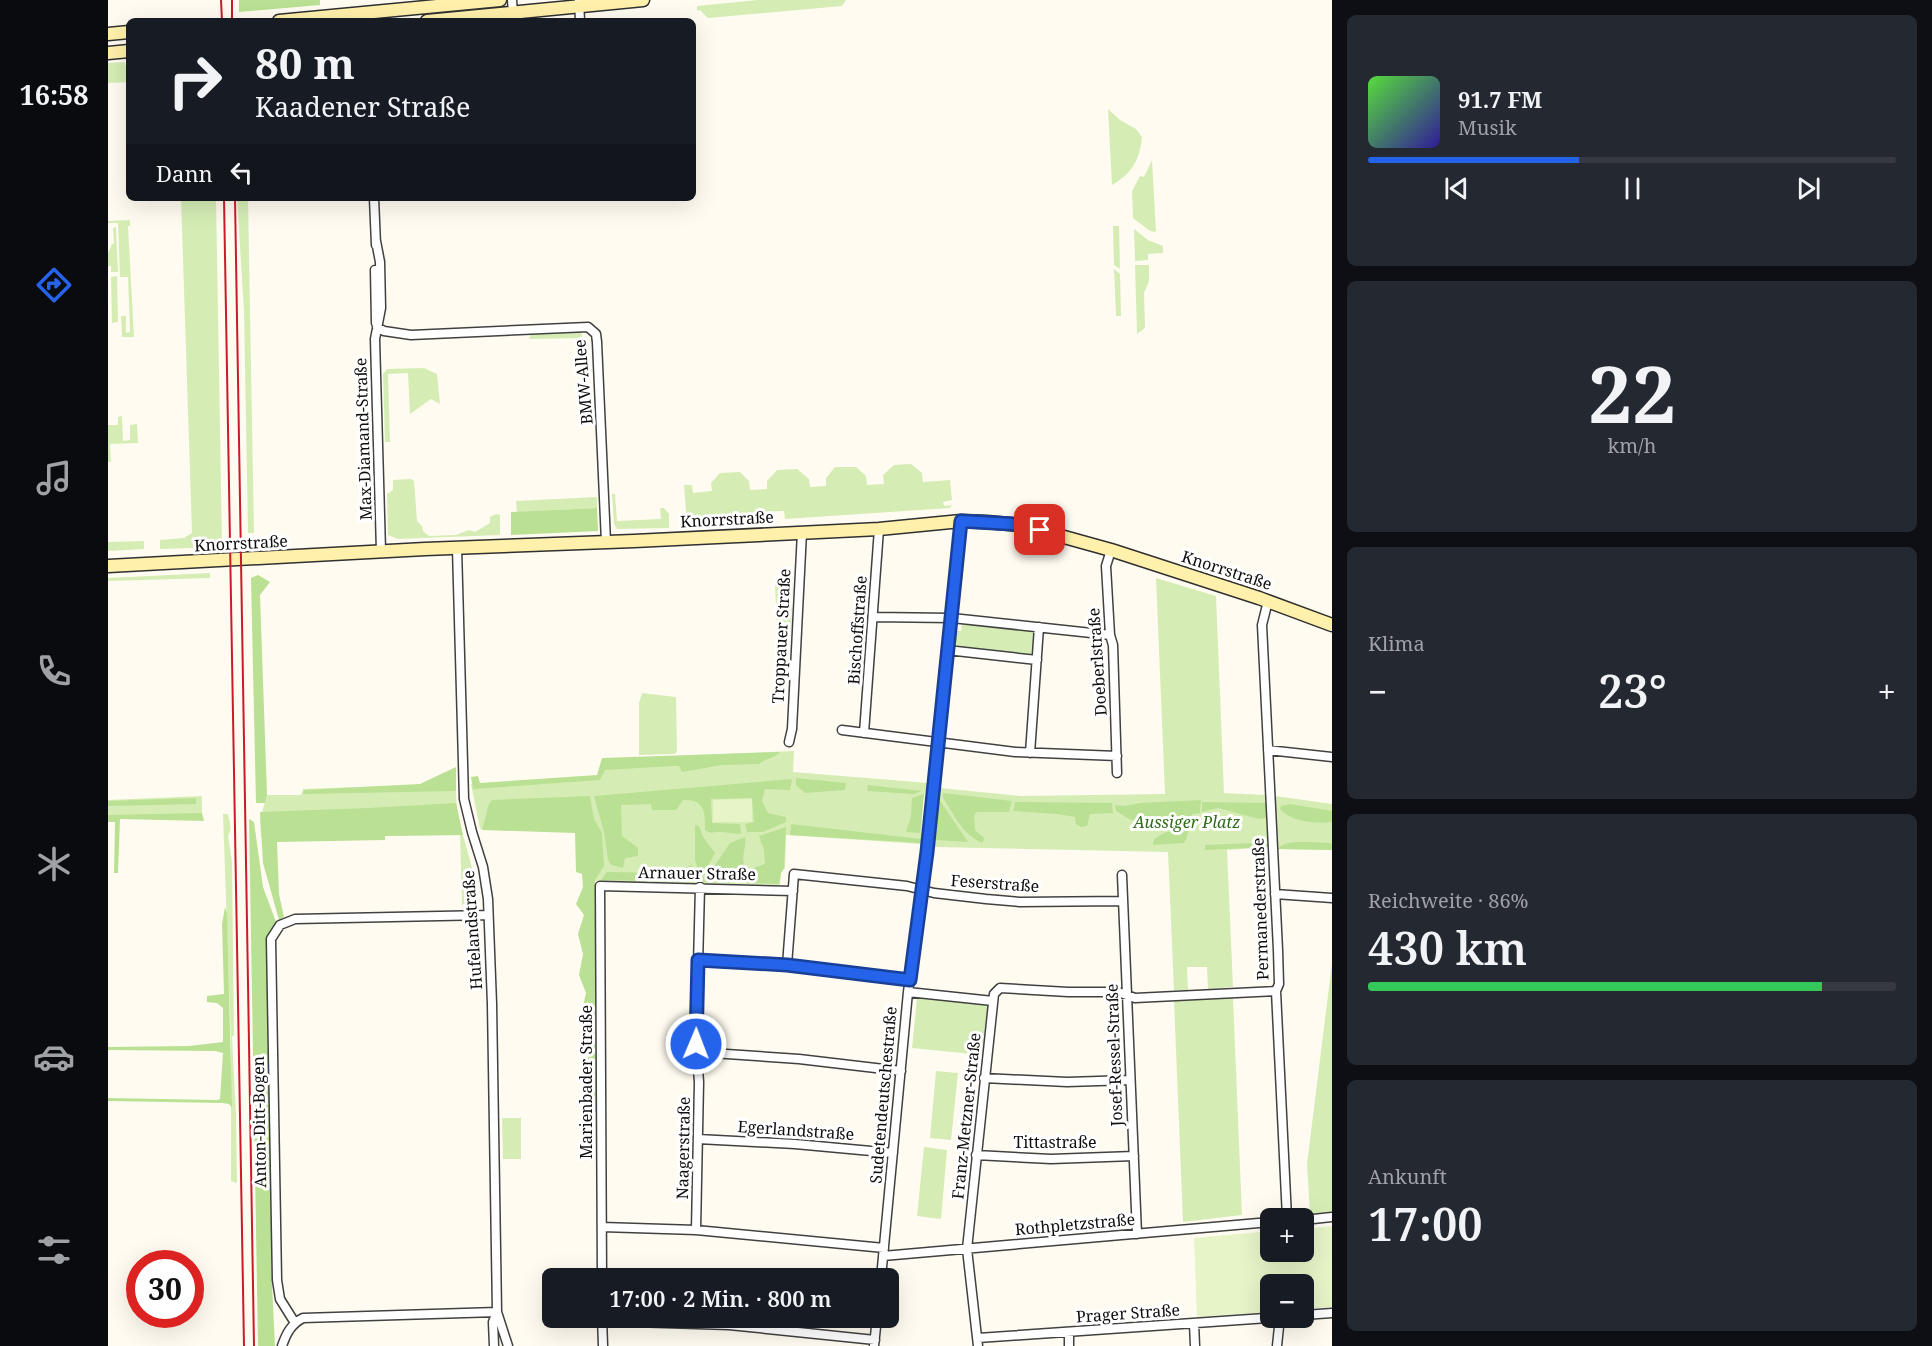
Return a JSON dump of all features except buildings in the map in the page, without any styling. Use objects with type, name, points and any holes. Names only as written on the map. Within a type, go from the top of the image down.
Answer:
[{"type":"street","points":[[343,18],[500,0]]},
{"type":"street","points":[[512,0],[513,13]]},
{"type":"street","points":[[459,18],[579,3],[643,0]]},
{"type":"street","points":[[579,3],[580,18]]},
{"type":"street","points":[[108,34],[126,32]]},
{"type":"street","points":[[108,53],[126,51]]},
{"type":"street","name":"Max-Diamand-Straße","points":[[374,201],[376,242],[380,262],[381,308],[377,327],[375,364],[381,551]]},
{"type":"street","name":"BMW-Allee","points":[[377,327],[384,331],[411,335],[588,327],[593,330],[597,342],[600,385],[606,542]]},
{"type":"street","name":"Knorrstraße","points":[[108,566],[381,551],[879,529],[961,521],[1021,525],[1111,550],[1268,601],[1332,625]]},
{"type":"street","name":"Sudetendeutschestraße","points":[[882,1268],[908,993],[927,852],[961,521]]},
{"type":"street","name":"Bischoffstraße","points":[[864,733],[879,529]]},
{"type":"street","name":"Troppauer Straße","points":[[789,742],[792,729],[802,532]]},
{"type":"street","name":"Hufelandstraße","points":[[457,548],[464,798],[483,867],[488,915],[492,1004],[497,1312],[508,1346]]},
{"type":"street","name":"Doeberlstraße","points":[[1111,550],[1106,566],[1110,635],[1113,645],[1117,773]]},
{"type":"street","name":"Permanederstraße","points":[[1268,601],[1262,621],[1279,984],[1276,991],[1287,1208]]},
{"type":"street","points":[[873,617],[952,618],[1110,635]]},
{"type":"street","points":[[1030,753],[1040,627]]},
{"type":"street","points":[[947,650],[1037,660]]},
{"type":"street","points":[[842,730],[1030,753],[1117,756]]},
{"type":"street","points":[[1268,750],[1332,757]]},
{"type":"street","name":"Feserstraße","points":[[793,891],[794,874],[1020,902],[1123,901]]},
{"type":"street","name":"Josef-Ressel-Straße","points":[[1122,875],[1137,1234]]},
{"type":"street","name":"Arnauer Straße","points":[[600,886],[793,891]]},
{"type":"street","name":"Marienbader Straße","points":[[600,886],[602,1268]]},
{"type":"street","name":"Naagerstraße","points":[[696,1230],[700,887]]},
{"type":"street","points":[[787,965],[793,891]]},
{"type":"street","points":[[1275,894],[1332,898]]},
{"type":"street","name":"Anton-Ditt-Bogen","points":[[295,1323],[280,1299],[277,1280],[271,939],[280,925],[295,919],[488,915]]},
{"type":"street","points":[[698,960],[787,965],[910,980]]},
{"type":"street","name":"Franz-Metzner-Straße","points":[[978,1342],[967,1249],[994,994],[1000,988],[1118,992],[1127,995]]},
{"type":"street","points":[[1127,995],[1135,998],[1276,991]]},
{"type":"street","points":[[908,993],[993,1001]]},
{"type":"street","points":[[697,1052],[799,1059],[901,1071]]},
{"type":"street","points":[[984,1078],[1067,1082],[1130,1080]]},
{"type":"street","name":"Egerlandstraße","points":[[698,1139],[795,1144],[893,1153]]},
{"type":"street","name":"Tittastraße","points":[[976,1155],[1051,1159],[1134,1156]]},
{"type":"street","points":[[1314,1219],[1332,1217]]},
{"type":"street","name":"Rothpletzstraße","points":[[602,1227],[696,1230],[883,1252],[967,1249],[1260,1223]]},
{"type":"street","points":[[282,1346],[295,1323],[303,1318],[497,1312]]},
{"type":"street","name":"Hufelandstraße","points":[[495,1346],[493,1322],[497,1312]]},
{"type":"street","points":[[1314,1315],[1332,1313]]},
{"type":"street","name":"Prager Straße","points":[[978,1342],[1069,1332],[1260,1318]]},
{"type":"street","points":[[1194,1323],[1195,1346]]},
{"type":"street","points":[[602,1328],[603,1346]]},
{"type":"street","points":[[753,1328],[874,1343],[876,1328]]},
{"type":"street","points":[[1277,1346],[1279,1328]]},
{"type":"street","points":[[1069,1332],[1069,1346]]},
{"type":"green space","points":[[239,0],[320,0],[320,5],[239,12]]},
{"type":"green space","points":[[758,0],[846,0],[842,6],[708,18],[700,10],[697,11],[697,6]]},
{"type":"green space","points":[[125,62],[126,82],[108,83],[108,63]]},
{"type":"green space","points":[[1108,109],[1120,120],[1136,129],[1142,137],[1134,165],[1125,176],[1112,185]]},
{"type":"green space","points":[[1152,160],[1156,232],[1150,231],[1133,218],[1132,191],[1140,176],[1144,177]]},
{"type":"green space","points":[[181,201],[216,201],[222,547],[160,549],[160,540],[184,538],[192,533]]},
{"type":"green space","points":[[237,201],[248,201],[254,533],[248,533],[244,311]]},
{"type":"green space","points":[[130,220],[130,226],[128,226],[134,337],[122,337],[121,316],[126,316],[126,333],[130,332],[128,277],[120,277],[118,223],[108,223],[108,221]]},
{"type":"green space","points":[[1113,226],[1119,226],[1120,269],[1114,265]]},
{"type":"green space","points":[[116,227],[118,272],[111,272],[111,266],[108,266],[108,253],[114,244],[113,228]]},
{"type":"green space","points":[[1134,229],[1148,240],[1163,246],[1163,253],[1148,254],[1148,260],[1135,261]]},
{"type":"green space","points":[[1135,265],[1149,265],[1149,281],[1144,293],[1145,328],[1137,334]]},
{"type":"green space","points":[[1114,269],[1120,274],[1121,316],[1116,316]]},
{"type":"green space","points":[[117,276],[118,322],[112,323],[111,277]]},
{"type":"green space","points":[[581,331],[582,338],[529,339],[531,333]]},
{"type":"green space","points":[[424,368],[437,374],[440,404],[431,399],[410,414],[408,373],[388,374],[390,442],[385,442],[383,374],[387,369]]},
{"type":"green space","points":[[122,416],[123,441],[130,440],[130,425],[137,424],[138,443],[110,444],[111,462],[108,462],[108,425],[118,425],[118,417]]},
{"type":"green space","points":[[911,464],[922,473],[923,482],[950,480],[952,500],[943,502],[944,506],[952,505],[950,508],[785,519],[784,511],[761,512],[761,521],[687,525],[684,485],[692,485],[693,493],[712,491],[711,483],[720,473],[740,472],[749,481],[750,490],[767,489],[767,481],[777,470],[797,469],[809,479],[810,487],[826,486],[826,478],[835,467],[856,467],[866,476],[867,485],[884,484],[883,475],[894,465]]},
{"type":"green space","points":[[411,479],[414,481],[417,521],[429,536],[456,535],[469,530],[475,532],[490,523],[490,517],[496,514],[500,515],[500,535],[398,539],[388,535],[387,494],[393,490],[393,480]]},
{"type":"green space","points":[[612,494],[615,494],[617,521],[661,519],[660,508],[664,508],[669,514],[669,528],[617,529],[614,524]]},
{"type":"green space","points":[[597,497],[597,508],[517,512],[516,501]]},
{"type":"green space","points":[[597,508],[598,531],[511,535],[511,512]]},
{"type":"green space","points":[[144,541],[144,549],[108,551],[108,542]]},
{"type":"green space","points":[[210,573],[210,578],[108,581],[108,578]]},
{"type":"green space","points":[[258,575],[270,582],[260,595],[267,795],[265,803],[256,803],[251,578]]},
{"type":"green space","points":[[782,577],[793,577],[791,629],[777,629],[775,585],[782,585]]},
{"type":"green space","name":"Aussiger Platz","points":[[1156,578],[1216,596],[1224,793],[1265,795],[1268,847],[1227,850],[1233,987],[1208,989],[1207,967],[1187,967],[1188,990],[1174,990],[1168,852],[934,847],[940,788],[1021,796],[1165,794]]},
{"type":"green space","points":[[962,623],[1032,630],[1034,632],[1032,653],[1029,655],[959,648],[955,643],[956,631],[961,631]]},
{"type":"green space","points":[[642,693],[676,697],[677,751],[675,754],[639,755],[639,703]]},
{"type":"green space","points":[[794,751],[793,772],[928,783],[923,800],[921,844],[786,835],[785,868],[781,873],[780,885],[595,881],[591,832],[480,829],[471,784],[598,776],[602,759]]},
{"type":"green space","points":[[780,752],[759,764],[722,765],[682,772],[679,766],[605,770],[600,780],[473,789],[471,777],[478,776],[480,783],[597,775],[602,758]]},
{"type":"green space","points":[[456,767],[456,791],[303,794],[304,790],[420,784]]},
{"type":"green space","points":[[796,778],[846,783],[845,790],[805,793],[796,785]]},
{"type":"green space","points":[[792,779],[790,790],[765,789],[762,801],[768,813],[786,817],[786,822],[763,832],[747,832],[745,824],[754,822],[752,798],[711,799],[712,823],[740,824],[741,834],[711,833],[705,830],[704,812],[700,804],[690,800],[683,800],[676,810],[652,810],[651,804],[621,805],[622,836],[638,848],[638,856],[625,858],[623,868],[611,865],[608,859],[604,832],[594,796]]},
{"type":"green space","points":[[455,782],[459,835],[261,837],[260,819],[267,795],[301,795],[303,789]]},
{"type":"green space","points":[[868,785],[922,791],[914,794],[867,791]]},
{"type":"green space","points":[[943,793],[1012,801],[1009,812],[977,812],[974,815],[975,830],[984,838],[983,843],[976,840],[960,824],[943,798]]},
{"type":"green space","points":[[924,794],[920,833],[906,832],[911,816],[912,798]]},
{"type":"green space","points":[[202,796],[202,819],[108,819],[108,800]]},
{"type":"green space","points":[[590,796],[594,819],[602,833],[604,866],[595,880],[596,1112],[587,1112],[588,1051],[580,1019],[586,993],[579,975],[583,954],[578,934],[584,915],[576,904],[583,887],[582,874],[576,872],[575,833],[482,830],[492,800]]},
{"type":"green space","points":[[1275,796],[1332,804],[1332,850],[1278,849]]},
{"type":"green space","points":[[196,798],[196,804],[108,806],[108,801]]},
{"type":"green space","points":[[752,799],[752,822],[713,822],[713,800]]},
{"type":"green space","name":"Aussiger Platz","points":[[1201,800],[1200,813],[1192,814],[1184,843],[1153,845],[1154,839],[1175,830],[1171,822],[1138,822],[1116,811],[1115,805],[1125,806],[1140,803]]},
{"type":"green space","points":[[939,802],[941,802],[968,842],[936,840]]},
{"type":"green space","points":[[1015,802],[1112,803],[1113,813],[1090,814],[1087,826],[1081,827],[1076,824],[1075,817],[1013,811]]},
{"type":"green space","points":[[1202,802],[1266,803],[1267,818],[1259,819],[1218,808],[1202,812]]},
{"type":"green space","points":[[456,803],[463,835],[385,836],[385,840],[277,842],[279,894],[284,917],[279,920],[263,863],[260,812]]},
{"type":"green space","points":[[1290,804],[1332,811],[1332,822],[1319,823],[1291,817],[1280,809],[1281,806]]},
{"type":"green space","points":[[202,813],[204,821],[120,819],[118,873],[114,873],[115,822],[108,822],[108,815]]},
{"type":"green space","points":[[223,814],[228,814],[230,822],[228,836],[232,862],[234,1035],[232,1037],[237,1183],[231,1181],[231,1043]]},
{"type":"green space","points":[[249,819],[254,822],[263,887],[276,922],[269,934],[267,944],[275,1346],[258,1346]]},
{"type":"green space","points":[[791,824],[921,839],[921,843],[790,835]]},
{"type":"green space","points":[[695,825],[699,826],[703,837],[715,853],[708,866],[699,872],[695,860]]},
{"type":"green space","points":[[786,827],[784,868],[779,884],[702,882],[701,875],[713,868],[730,843],[745,837],[743,858],[745,866],[748,870],[765,864],[764,850],[759,836]]},
{"type":"green space","points":[[460,835],[463,835],[474,875],[473,900],[462,905]]},
{"type":"green space","points":[[1288,843],[1332,844],[1332,850],[1278,849]]},
{"type":"green space","points":[[1268,844],[1268,847],[1205,850],[1205,845]]},
{"type":"green space","points":[[692,865],[696,882],[601,880],[607,872],[659,873]]},
{"type":"green space","points":[[225,907],[232,1108],[229,1104],[222,1103],[108,1101],[108,1098],[220,1099],[223,1053],[108,1050],[108,1047],[189,1046],[223,1042],[223,1008],[217,1003],[207,1002],[207,996],[224,994],[222,924]]},
{"type":"green space","points":[[1332,963],[1332,1212],[1314,1214],[1314,1208],[1310,1208],[1307,1164]]},
{"type":"green space","points":[[917,998],[988,1004],[982,1055],[912,1048]]},
{"type":"green space","points":[[1233,998],[1242,1215],[1183,1222],[1174,1001]]},
{"type":"green space","points":[[936,1071],[958,1073],[951,1140],[930,1138]]},
{"type":"green space","points":[[502,1118],[521,1118],[521,1159],[503,1159]]},
{"type":"green space","points":[[924,1147],[947,1150],[941,1219],[917,1216]]},
{"type":"green space","points":[[1332,1226],[1332,1307],[1314,1308],[1314,1274],[1260,1274],[1260,1313],[1197,1317],[1194,1238],[1260,1232],[1260,1262],[1314,1262],[1314,1228]]},
{"type":"railway","points":[[221,0],[222,18]]},
{"type":"railway","points":[[232,0],[232,18]]},
{"type":"railway","points":[[224,201],[244,1346]]},
{"type":"railway","points":[[235,201],[254,1346]]},
{"type":"route","points":[[696,1044],[698,960],[787,965],[910,980],[927,852],[961,521],[1012,524],[1040,530]]}]
